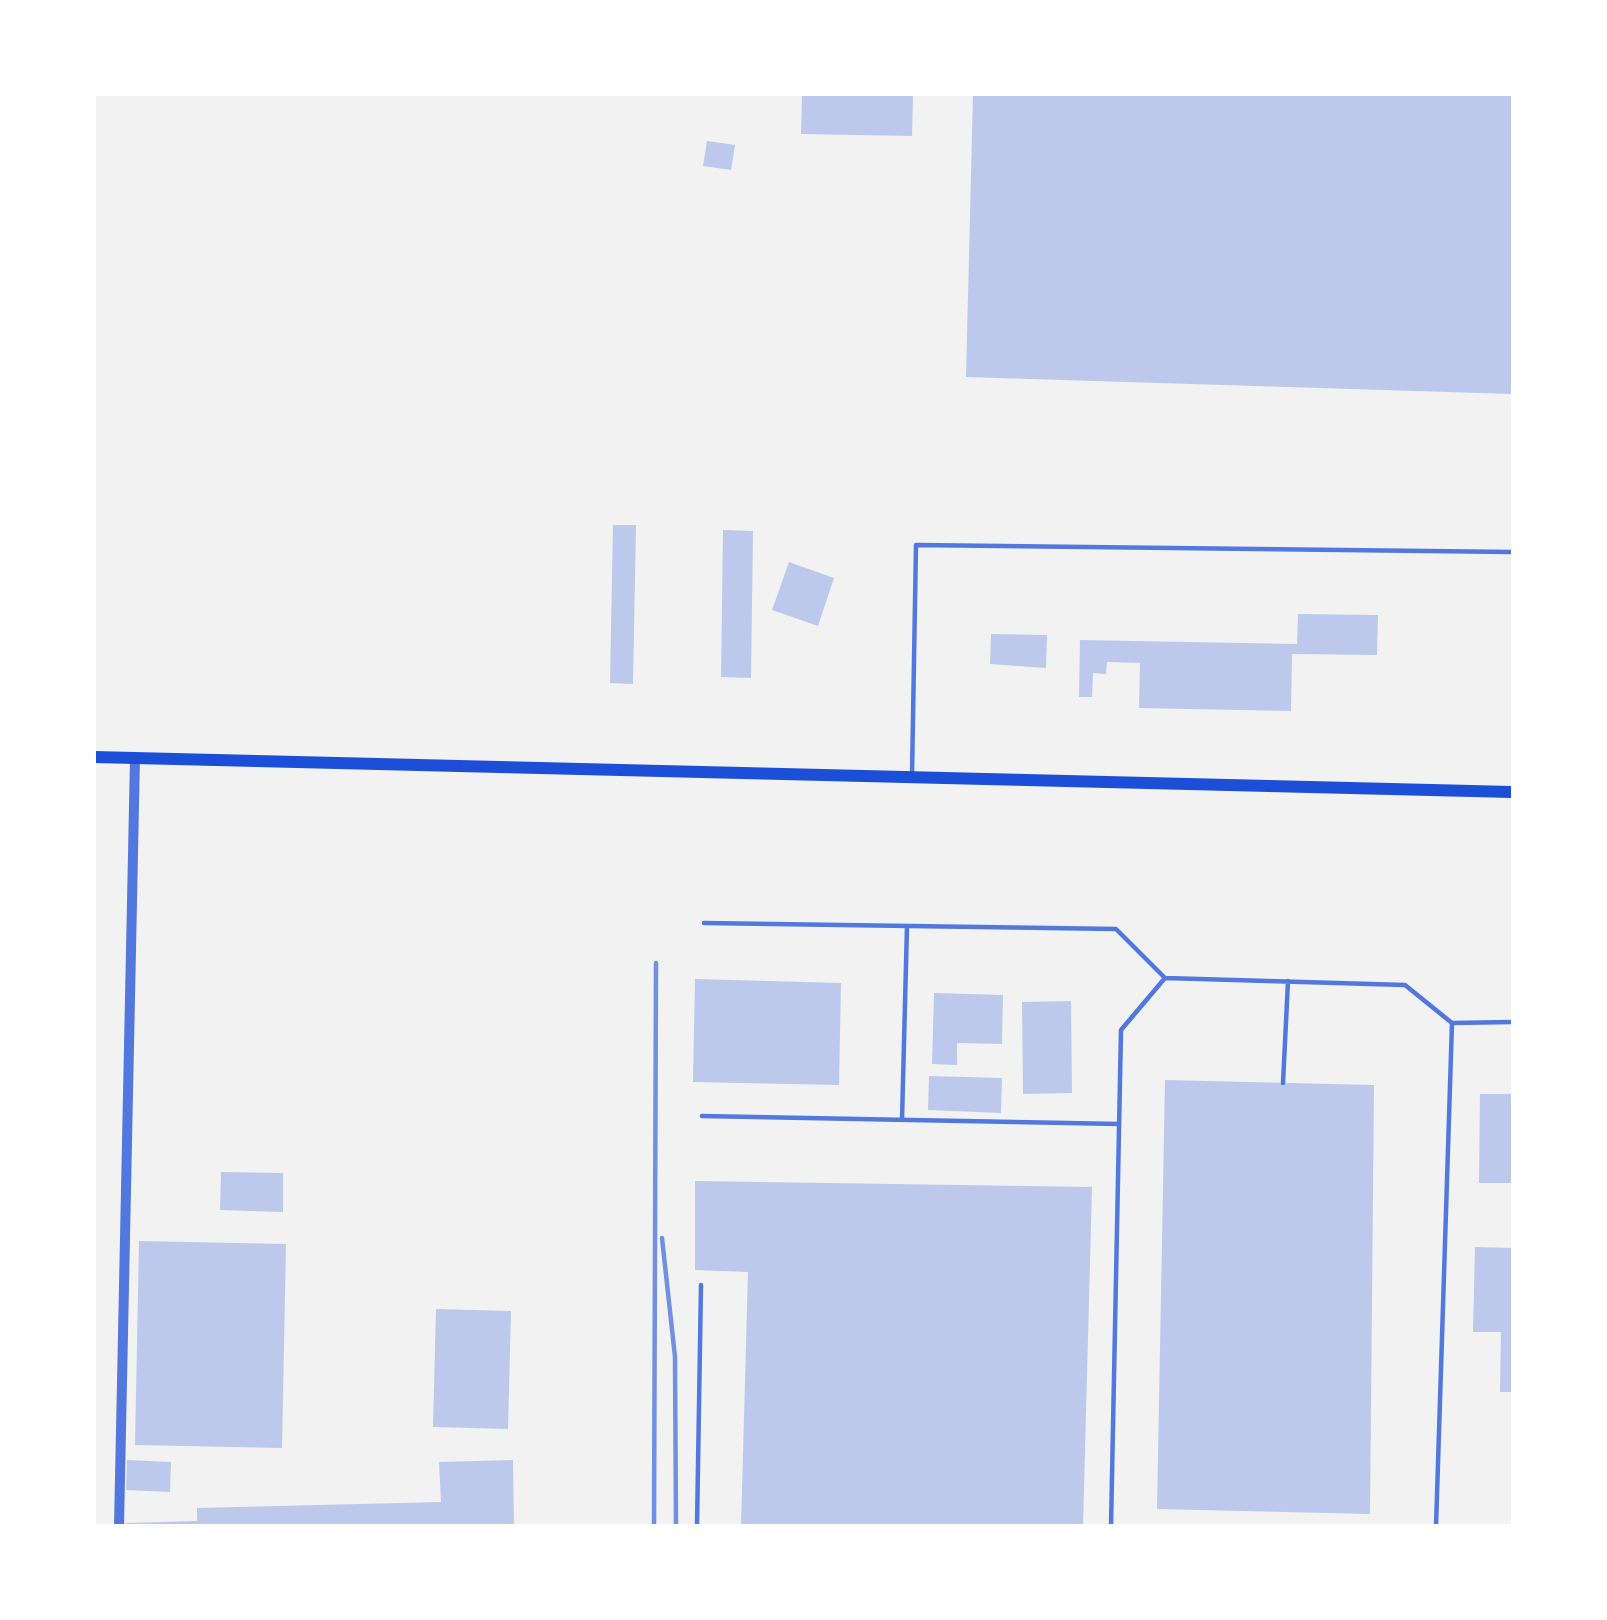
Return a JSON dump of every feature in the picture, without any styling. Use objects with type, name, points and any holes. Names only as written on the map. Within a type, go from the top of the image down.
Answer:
[{"type":"main road","points":[[94,757],[1512,792]]},
{"type":"street","points":[[119,1526],[135,758]]},
{"type":"lane","points":[[912,776],[916,545],[1512,552]]},
{"type":"lane","points":[[704,922],[1116,929],[1165,978],[1405,985],[1452,1023],[1512,1022]]},
{"type":"lane","points":[[902,1120],[907,926]]},
{"type":"lane","points":[[1111,1526],[1121,1030],[1165,978]]},
{"type":"lane","points":[[1283,1083],[1288,981]]},
{"type":"lane","points":[[1436,1526],[1452,1023]]},
{"type":"lane","points":[[702,1116],[1119,1124]]},
{"type":"lane","points":[[697,1526],[701,1285]]},
{"type":"building","points":[[802,94],[913,94],[912,136],[801,134]]},
{"type":"building","points":[[973,94],[1512,94],[1512,394],[966,377]]},
{"type":"building","points":[[707,141],[735,145],[731,170],[703,166]]},
{"type":"building","points":[[613,525],[636,525],[633,684],[610,683]]},
{"type":"building","points":[[723,530],[753,531],[751,678],[721,677]]},
{"type":"building","points":[[789,562],[834,578],[818,626],[772,610]]},
{"type":"building","points":[[1298,614],[1378,615],[1377,655],[1292,654],[1291,711],[1139,708],[1140,663],[1107,662],[1106,674],[1093,673],[1092,697],[1079,697],[1080,640],[1297,644]]},
{"type":"building","points":[[991,634],[1047,635],[1046,668],[990,664]]},
{"type":"building","points":[[695,979],[841,983],[839,1085],[693,1082]]},
{"type":"building","points":[[934,993],[1003,995],[1002,1044],[957,1043],[957,1065],[932,1064]]},
{"type":"building","points":[[1071,1001],[1072,1093],[1023,1094],[1022,1002]]},
{"type":"building","points":[[929,1076],[1002,1078],[1001,1113],[928,1110]]},
{"type":"building","points":[[1165,1080],[1374,1085],[1370,1514],[1157,1509]]},
{"type":"building","points":[[1480,1094],[1512,1094],[1512,1183],[1479,1183]]},
{"type":"building","points":[[221,1172],[283,1173],[283,1212],[220,1210]]},
{"type":"building","points":[[695,1181],[1092,1187],[1083,1526],[741,1526],[748,1272],[695,1270]]},
{"type":"building","points":[[139,1241],[286,1244],[282,1448],[135,1445]]},
{"type":"building","points":[[1475,1247],[1512,1248],[1512,1392],[1500,1392],[1501,1332],[1473,1332]]},
{"type":"building","points":[[436,1309],[511,1311],[508,1429],[433,1427]]},
{"type":"building","points":[[127,1460],[171,1462],[170,1492],[126,1490]]},
{"type":"building","points":[[513,1460],[514,1526],[126,1526],[126,1523],[197,1521],[197,1508],[441,1502],[439,1462]]},
{"type":"railway","points":[[654,1526],[656,963]]},
{"type":"railway","points":[[662,1238],[675,1357],[676,1526]]}]
